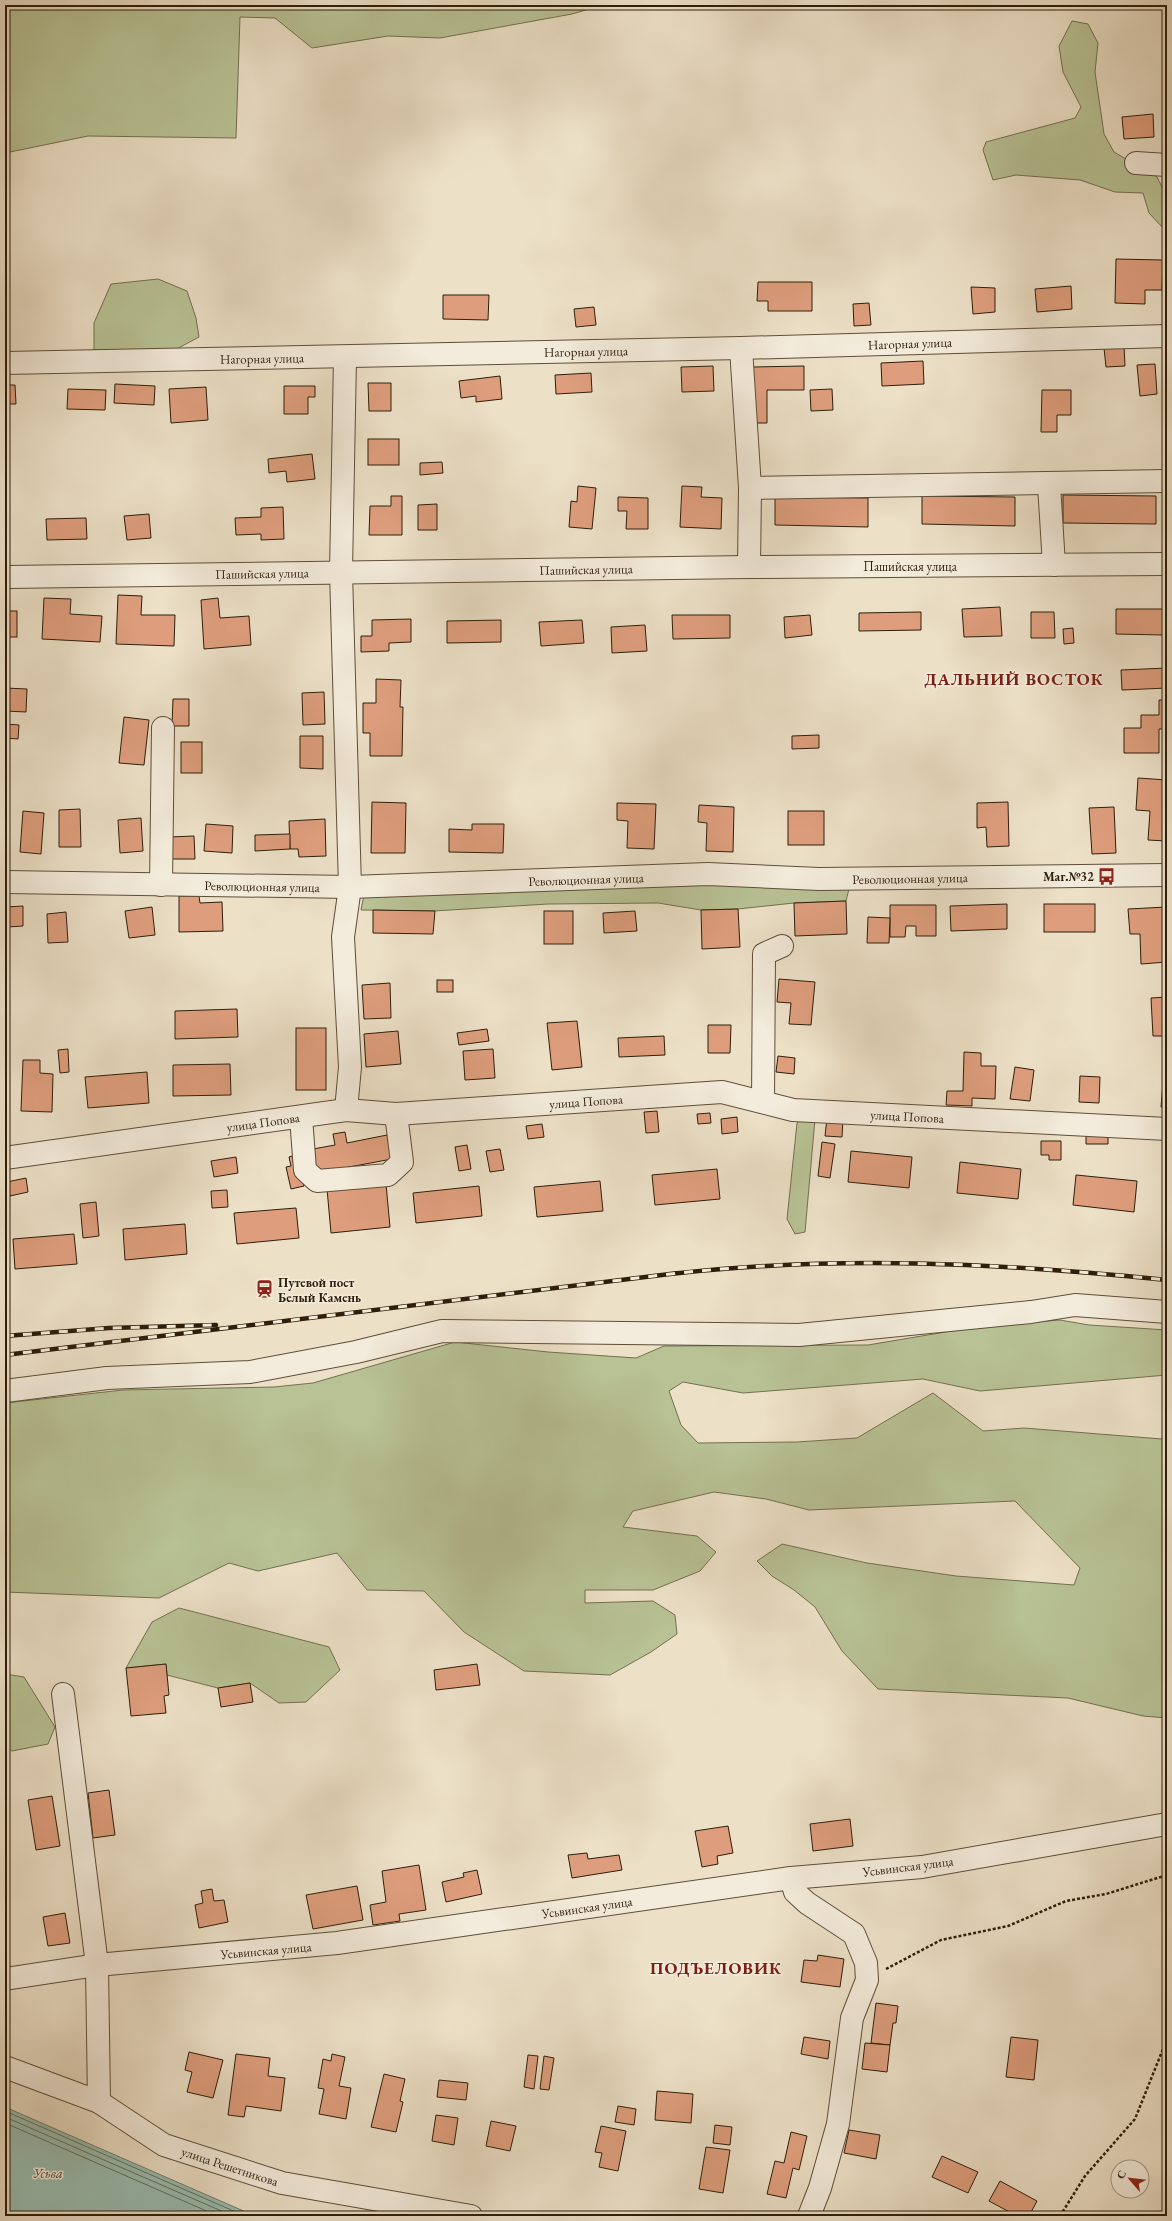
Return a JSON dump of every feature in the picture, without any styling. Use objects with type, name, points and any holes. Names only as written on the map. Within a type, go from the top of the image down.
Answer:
[{"type":"street","points":[[1136,163],[1167,165]]},
{"type":"street","name":"Нагорная улица","points":[[5,363],[741,348],[1167,336]]},
{"type":"street","points":[[741,348],[750,488],[749,567]]},
{"type":"street","points":[[344,357],[341,572],[350,887],[343,937],[350,1067],[346,1110]]},
{"type":"street","points":[[750,488],[1049,485],[1167,482]]},
{"type":"street","points":[[1049,485],[1054,565]]},
{"type":"street","name":"Пашийская улица","points":[[5,577],[749,567],[1167,564]]},
{"type":"street","points":[[161,885],[163,728]]},
{"type":"street","name":"Революционная улица","points":[[5,882],[350,887],[708,874],[819,879],[1167,875]]},
{"type":"street","points":[[763,1102],[764,954],[782,946]]},
{"type":"street","name":"улица Попова","points":[[5,1158],[346,1110],[396,1114],[722,1092],[793,1110],[1167,1129]]},
{"type":"street","points":[[301,1117],[306,1170],[316,1181],[388,1175],[402,1162],[396,1114]]},
{"type":"street","points":[[5,1391],[107,1378],[250,1372],[356,1352],[442,1331],[799,1335],[1031,1312],[1075,1305],[1167,1312]]},
{"type":"street","points":[[63,1694],[98,1965],[99,2102]]},
{"type":"street","name":"Усьвинская улица","points":[[5,1979],[98,1965],[337,1944],[791,1878],[922,1867],[1167,1824]]},
{"type":"street","points":[[791,1878],[795,1892],[807,1903],[854,1934],[866,1963],[867,1980],[852,2018],[838,2124],[820,2188],[809,2216]]},
{"type":"street","name":"улица Решетникова","points":[[5,2067],[99,2102],[164,2145],[282,2183],[471,2216]]},
{"type":"path","points":[[867,1980],[941,1940],[1008,1926],[1066,1901],[1106,1894],[1167,1875]]},
{"type":"path","points":[[1060,2216],[1085,2176],[1135,2119],[1167,2039]]},
{"type":"green space","points":[[5,5],[603,5],[572,14],[440,38],[388,36],[312,48],[275,18],[240,17],[236,138],[88,136],[5,153]]},
{"type":"green space","points":[[1072,21],[1088,24],[1098,43],[1095,72],[1104,134],[1114,152],[1157,177],[1167,197],[1167,224],[1163,228],[1149,213],[1143,193],[1115,192],[1080,180],[1016,175],[993,180],[983,150],[986,142],[1075,118],[1081,107],[1063,72],[1059,46]]},
{"type":"green space","points":[[158,279],[187,291],[196,318],[199,337],[171,352],[94,350],[94,323],[111,284]]},
{"type":"green space","points":[[700,883],[850,885],[846,901],[794,903],[738,909],[701,910],[658,903],[548,904],[434,911],[361,910],[364,895]]},
{"type":"green space","points":[[805,1117],[815,1119],[805,1232],[795,1234],[787,1219],[797,1123]]},
{"type":"green space","points":[[1060,1320],[1089,1325],[1167,1330],[1167,1375],[980,1391],[923,1379],[743,1393],[683,1382],[669,1391],[681,1425],[698,1443],[797,1442],[857,1438],[933,1393],[983,1431],[1024,1428],[1162,1439],[1167,1437],[1167,1718],[1143,1716],[1068,1698],[878,1689],[842,1651],[815,1607],[794,1590],[772,1576],[757,1561],[782,1544],[867,1563],[956,1576],[1074,1585],[1080,1568],[1015,1501],[809,1510],[766,1499],[714,1492],[633,1511],[623,1527],[697,1536],[716,1552],[700,1571],[653,1590],[585,1590],[585,1603],[653,1601],[675,1615],[677,1634],[651,1652],[610,1675],[524,1671],[464,1632],[424,1591],[367,1590],[337,1553],[258,1571],[229,1563],[159,1598],[5,1592],[5,1403],[123,1390],[274,1387],[313,1383],[455,1342],[548,1352],[636,1358],[664,1346],[868,1345],[981,1326]]},
{"type":"green space","points":[[179,1608],[329,1647],[340,1670],[306,1702],[279,1703],[250,1683],[218,1688],[167,1675],[166,1664],[126,1668],[152,1622]]},
{"type":"green space","points":[[5,1674],[24,1677],[55,1727],[48,1744],[12,1751],[5,1746]]},
{"type":"water","name":"Усьва","points":[[5,2107],[255,2216],[5,2216]]},
{"type":"building","points":[[1153,114],[1154,137],[1124,139],[1122,117]]},
{"type":"building","points":[[1116,259],[1163,260],[1162,290],[1145,290],[1145,304],[1115,303]]},
{"type":"building","points":[[758,282],[812,282],[812,311],[768,311],[768,301],[757,301]]},
{"type":"building","points":[[1071,286],[1072,309],[1037,312],[1035,289]]},
{"type":"building","points":[[971,287],[995,288],[995,312],[973,314]]},
{"type":"building","points":[[443,295],[489,295],[488,320],[443,319]]},
{"type":"building","points":[[869,303],[871,325],[854,326],[853,304]]},
{"type":"building","points":[[594,307],[596,325],[576,327],[574,309]]},
{"type":"building","points":[[1124,346],[1125,366],[1106,367],[1104,348]]},
{"type":"building","points":[[923,361],[924,384],[882,386],[881,363]]},
{"type":"building","points":[[1155,364],[1157,394],[1140,396],[1137,365]]},
{"type":"building","points":[[713,366],[714,391],[682,392],[681,367]]},
{"type":"building","points":[[804,366],[804,390],[767,390],[767,423],[753,423],[753,367]]},
{"type":"building","points":[[591,373],[592,392],[556,394],[555,375]]},
{"type":"building","points":[[500,376],[502,399],[476,402],[476,396],[461,398],[459,381]]},
{"type":"building","points":[[368,383],[391,383],[391,411],[369,411]]},
{"type":"building","points":[[115,384],[155,386],[154,405],[114,403]]},
{"type":"building","points":[[5,385],[15,385],[16,404],[5,404]]},
{"type":"building","points":[[284,386],[315,386],[315,397],[308,397],[308,414],[284,414]]},
{"type":"building","points":[[206,387],[208,420],[171,423],[169,389]]},
{"type":"building","points":[[68,389],[106,390],[105,410],[67,409]]},
{"type":"building","points":[[832,389],[833,410],[811,411],[810,390]]},
{"type":"building","points":[[1042,390],[1071,390],[1071,415],[1057,415],[1057,432],[1041,432]]},
{"type":"building","points":[[368,439],[399,439],[399,465],[368,465]]},
{"type":"building","points":[[312,454],[315,479],[287,482],[286,471],[269,473],[268,459]]},
{"type":"building","points":[[442,462],[443,473],[420,475],[420,463]]},
{"type":"building","points":[[578,486],[596,488],[592,529],[569,527],[571,501],[577,502]]},
{"type":"building","points":[[682,486],[702,487],[701,497],[722,498],[721,529],[680,527]]},
{"type":"building","points":[[1063,495],[1156,496],[1156,524],[1063,523]]},
{"type":"building","points":[[391,496],[402,496],[402,535],[369,535],[370,506],[391,506]]},
{"type":"building","points":[[922,496],[1015,497],[1015,526],[922,524]]},
{"type":"building","points":[[618,497],[648,498],[648,529],[626,529],[627,511],[618,511]]},
{"type":"building","points":[[775,497],[868,498],[868,527],[775,525]]},
{"type":"building","points":[[437,504],[437,530],[418,530],[418,505]]},
{"type":"building","points":[[283,507],[284,539],[261,540],[261,534],[236,535],[235,518],[261,517],[261,508]]},
{"type":"building","points":[[149,514],[151,538],[127,540],[124,516]]},
{"type":"building","points":[[86,518],[87,539],[47,540],[46,519]]},
{"type":"building","points":[[118,595],[142,596],[141,615],[175,615],[174,646],[116,644]]},
{"type":"building","points":[[44,598],[71,599],[70,614],[102,616],[100,642],[42,639]]},
{"type":"building","points":[[218,598],[220,618],[249,616],[251,645],[204,649],[201,600]]},
{"type":"building","points":[[1000,607],[1002,636],[964,637],[962,609]]},
{"type":"building","points":[[1116,609],[1163,609],[1163,635],[1116,634]]},
{"type":"building","points":[[5,611],[17,611],[17,637],[5,637]]},
{"type":"building","points":[[921,612],[921,630],[859,631],[859,613]]},
{"type":"building","points":[[1031,612],[1054,612],[1055,638],[1031,638]]},
{"type":"building","points":[[672,615],[730,615],[730,638],[673,639]]},
{"type":"building","points":[[810,615],[812,635],[785,638],[784,617]]},
{"type":"building","points":[[411,619],[411,642],[389,643],[389,651],[361,652],[361,636],[372,636],[372,620]]},
{"type":"building","points":[[501,620],[501,642],[447,643],[447,621]]},
{"type":"building","points":[[582,620],[584,643],[541,646],[539,622]]},
{"type":"building","points":[[645,625],[647,651],[612,653],[611,627]]},
{"type":"building","points":[[1073,628],[1074,643],[1064,644],[1063,629]]},
{"type":"building","points":[[1167,668],[1167,688],[1122,690],[1121,670]]},
{"type":"building","points":[[376,679],[401,680],[400,707],[403,707],[402,756],[370,756],[370,733],[363,733],[363,703],[376,703]]},
{"type":"building","points":[[5,688],[27,689],[26,712],[5,711]]},
{"type":"building","points":[[324,692],[325,724],[303,725],[302,693]]},
{"type":"building","points":[[173,699],[189,699],[189,726],[172,726]]},
{"type":"building","points":[[1159,700],[1167,700],[1167,729],[1159,729],[1159,753],[1124,753],[1124,728],[1141,728],[1141,715],[1159,715]]},
{"type":"building","points":[[124,717],[149,720],[144,765],[119,763]]},
{"type":"building","points":[[5,724],[19,725],[18,739],[5,738]]},
{"type":"building","points":[[819,735],[819,748],[792,749],[792,736]]},
{"type":"building","points":[[300,736],[323,736],[323,769],[300,768]]},
{"type":"building","points":[[181,742],[202,742],[202,773],[181,773]]},
{"type":"building","points":[[1138,778],[1167,780],[1167,841],[1148,840],[1150,811],[1136,810]]},
{"type":"building","points":[[372,802],[406,803],[405,853],[371,853]]},
{"type":"building","points":[[1008,802],[1009,846],[987,847],[986,827],[977,828],[977,803]]},
{"type":"building","points":[[617,803],[656,804],[654,849],[627,848],[628,821],[617,820]]},
{"type":"building","points":[[699,805],[734,807],[733,852],[706,851],[707,823],[698,822]]},
{"type":"building","points":[[1114,807],[1116,853],[1092,854],[1089,808]]},
{"type":"building","points":[[80,809],[81,847],[59,847],[59,810]]},
{"type":"building","points":[[23,811],[44,813],[41,854],[20,852]]},
{"type":"building","points":[[788,811],[824,811],[824,845],[788,845]]},
{"type":"building","points":[[141,818],[143,851],[120,853],[118,820]]},
{"type":"building","points":[[325,819],[326,856],[299,857],[298,849],[290,849],[289,821]]},
{"type":"building","points":[[206,824],[233,826],[232,853],[204,851]]},
{"type":"building","points":[[472,824],[504,824],[503,853],[449,852],[449,829],[472,830]]},
{"type":"building","points":[[290,834],[290,849],[255,851],[255,835]]},
{"type":"building","points":[[194,836],[195,859],[169,859],[169,837]]},
{"type":"building","points":[[179,896],[199,896],[200,903],[222,902],[223,931],[179,932]]},
{"type":"building","points":[[846,901],[847,934],[795,936],[794,903]]},
{"type":"building","points":[[1007,904],[1007,929],[951,931],[950,906]]},
{"type":"building","points":[[1044,904],[1095,904],[1095,932],[1044,932]]},
{"type":"building","points":[[890,905],[936,905],[936,936],[916,936],[916,926],[906,926],[905,937],[890,937]]},
{"type":"building","points":[[23,906],[23,926],[7,927],[6,907]]},
{"type":"building","points":[[152,907],[155,935],[129,938],[125,911]]},
{"type":"building","points":[[1167,907],[1167,962],[1141,964],[1140,934],[1130,934],[1128,909]]},
{"type":"building","points":[[738,909],[740,947],[702,949],[701,910]]},
{"type":"building","points":[[373,910],[435,911],[433,934],[373,933]]},
{"type":"building","points":[[544,911],[573,911],[573,944],[544,944]]},
{"type":"building","points":[[635,911],[637,931],[604,933],[603,913]]},
{"type":"building","points":[[66,912],[68,942],[48,943],[47,914]]},
{"type":"building","points":[[868,917],[890,918],[889,943],[867,943]]},
{"type":"building","points":[[779,979],[815,982],[811,1025],[789,1024],[791,1003],[777,1002]]},
{"type":"building","points":[[437,980],[453,980],[453,992],[437,992]]},
{"type":"building","points":[[390,983],[391,1018],[364,1019],[362,985]]},
{"type":"building","points":[[1167,997],[1167,1036],[1153,1036],[1151,998]]},
{"type":"building","points":[[237,1009],[238,1037],[175,1039],[175,1011]]},
{"type":"building","points":[[577,1021],[582,1067],[552,1070],[547,1023]]},
{"type":"building","points":[[708,1025],[731,1025],[730,1053],[708,1053]]},
{"type":"building","points":[[296,1028],[326,1028],[326,1090],[296,1090]]},
{"type":"building","points":[[487,1029],[489,1041],[459,1045],[457,1033]]},
{"type":"building","points":[[398,1031],[401,1064],[366,1067],[364,1034]]},
{"type":"building","points":[[664,1036],[665,1055],[619,1057],[618,1038]]},
{"type":"building","points":[[68,1049],[69,1072],[60,1073],[58,1050]]},
{"type":"building","points":[[493,1049],[495,1078],[465,1080],[463,1051]]},
{"type":"building","points":[[964,1052],[981,1053],[981,1066],[996,1066],[995,1099],[972,1098],[972,1106],[946,1105],[947,1091],[963,1091]]},
{"type":"building","points":[[778,1056],[795,1058],[794,1074],[776,1072]]},
{"type":"building","points":[[1165,1059],[1167,1059],[1167,1108],[1161,1107]]},
{"type":"building","points":[[23,1060],[40,1060],[40,1073],[53,1074],[52,1112],[21,1111]]},
{"type":"building","points":[[230,1064],[231,1095],[173,1096],[173,1065]]},
{"type":"building","points":[[1015,1067],[1034,1070],[1030,1101],[1010,1099]]},
{"type":"building","points":[[147,1072],[149,1103],[88,1108],[85,1077]]},
{"type":"building","points":[[1080,1076],[1100,1077],[1099,1103],[1079,1102]]},
{"type":"building","points":[[657,1111],[659,1132],[646,1133],[644,1112]]},
{"type":"building","points":[[710,1113],[711,1123],[698,1124],[697,1114]]},
{"type":"building","points":[[737,1117],[738,1132],[722,1134],[721,1119]]},
{"type":"building","points":[[827,1118],[843,1119],[842,1137],[825,1136]]},
{"type":"building","points":[[542,1124],[544,1137],[528,1139],[526,1126]]},
{"type":"building","points":[[345,1132],[347,1143],[387,1135],[392,1159],[317,1173],[313,1149],[335,1145],[333,1134]]},
{"type":"building","points":[[1086,1132],[1108,1133],[1108,1144],[1086,1144]]},
{"type":"building","points":[[1041,1141],[1061,1141],[1061,1160],[1049,1160],[1049,1155],[1041,1155]]},
{"type":"building","points":[[822,1142],[835,1144],[830,1178],[818,1176]]},
{"type":"building","points":[[467,1145],[471,1169],[459,1171],[455,1147]]},
{"type":"building","points":[[500,1149],[504,1170],[490,1172],[486,1151]]},
{"type":"building","points":[[851,1151],[912,1157],[909,1188],[848,1182]]},
{"type":"building","points":[[296,1155],[304,1186],[291,1189],[286,1167],[291,1166],[289,1157]]},
{"type":"building","points":[[236,1157],[238,1173],[214,1177],[211,1161]]},
{"type":"building","points":[[960,1162],[1021,1169],[1018,1199],[957,1193]]},
{"type":"building","points":[[717,1169],[720,1199],[655,1205],[652,1175]]},
{"type":"building","points":[[1076,1175],[1137,1181],[1134,1212],[1073,1205]]},
{"type":"building","points":[[26,1178],[28,1192],[10,1196],[7,1182]]},
{"type":"building","points":[[600,1181],[603,1211],[537,1217],[534,1187]]},
{"type":"building","points":[[386,1184],[390,1227],[331,1233],[327,1189]]},
{"type":"building","points":[[479,1186],[482,1216],[416,1223],[413,1193]]},
{"type":"building","points":[[227,1190],[228,1207],[212,1208],[211,1191]]},
{"type":"building","points":[[96,1202],[99,1236],[83,1238],[80,1204]]},
{"type":"building","points":[[296,1208],[299,1238],[237,1244],[234,1213]]},
{"type":"building","points":[[185,1224],[187,1254],[125,1260],[123,1229]]},
{"type":"building","points":[[74,1234],[77,1264],[15,1269],[13,1239]]},
{"type":"building","points":[[268,1281],[269,1297],[261,1297],[260,1282]]},
{"type":"building","points":[[166,1664],[169,1695],[164,1696],[166,1713],[131,1716],[126,1668]]},
{"type":"building","points":[[477,1664],[480,1685],[436,1690],[434,1670]]},
{"type":"building","points":[[250,1683],[253,1702],[221,1707],[218,1688]]},
{"type":"building","points":[[109,1790],[115,1835],[93,1838],[88,1793]]},
{"type":"building","points":[[52,1796],[60,1846],[36,1850],[28,1800]]},
{"type":"building","points":[[850,1819],[853,1846],[813,1851],[810,1824]]},
{"type":"building","points":[[728,1826],[733,1853],[717,1856],[718,1864],[702,1867],[695,1831]]},
{"type":"building","points":[[587,1853],[588,1859],[619,1855],[622,1870],[572,1878],[568,1855]]},
{"type":"building","points":[[419,1865],[426,1910],[399,1914],[400,1921],[373,1925],[370,1905],[386,1902],[382,1871]]},
{"type":"building","points":[[477,1870],[482,1894],[446,1902],[442,1882],[464,1877],[463,1873]]},
{"type":"building","points":[[357,1886],[363,1920],[313,1929],[306,1895]]},
{"type":"building","points":[[212,1889],[214,1901],[224,1900],[228,1922],[199,1928],[195,1905],[203,1903],[201,1891]]},
{"type":"building","points":[[65,1913],[70,1943],[48,1946],[43,1917]]},
{"type":"building","points":[[818,1955],[844,1959],[840,1987],[801,1982],[804,1960],[817,1961]]},
{"type":"building","points":[[876,2003],[898,2006],[896,2023],[893,2023],[890,2045],[871,2043]]},
{"type":"building","points":[[804,2037],[830,2041],[828,2059],[801,2054]]},
{"type":"building","points":[[1011,2037],[1038,2040],[1034,2080],[1006,2077]]},
{"type":"building","points":[[865,2043],[890,2045],[887,2072],[862,2069]]},
{"type":"building","points":[[189,2052],[223,2060],[213,2098],[187,2092],[192,2072],[185,2070]]},
{"type":"building","points":[[236,2054],[270,2058],[268,2076],[285,2078],[281,2111],[246,2106],[244,2117],[228,2115]]},
{"type":"building","points":[[332,2054],[345,2057],[339,2086],[351,2088],[346,2119],[319,2114],[324,2089],[318,2088],[323,2059],[331,2061]]},
{"type":"building","points":[[528,2055],[538,2056],[534,2089],[524,2087]]},
{"type":"building","points":[[544,2056],[554,2058],[549,2090],[540,2089]]},
{"type":"building","points":[[384,2074],[405,2079],[400,2101],[403,2102],[396,2132],[371,2127]]},
{"type":"building","points":[[439,2080],[468,2083],[466,2100],[437,2097]]},
{"type":"building","points":[[657,2091],[693,2094],[691,2123],[655,2120]]},
{"type":"building","points":[[618,2106],[636,2109],[634,2125],[615,2122]]},
{"type":"building","points":[[436,2115],[458,2118],[454,2145],[432,2141]]},
{"type":"building","points":[[491,2121],[516,2126],[510,2151],[486,2146]]},
{"type":"building","points":[[715,2125],[732,2127],[730,2145],[713,2143]]},
{"type":"building","points":[[601,2126],[626,2131],[618,2171],[599,2167],[602,2153],[595,2152]]},
{"type":"building","points":[[849,2130],[880,2135],[876,2159],[844,2153]]},
{"type":"building","points":[[791,2132],[807,2136],[799,2170],[793,2168],[786,2198],[767,2194],[775,2161],[784,2163]]},
{"type":"building","points":[[706,2147],[730,2150],[723,2193],[699,2189]]},
{"type":"building","points":[[942,2156],[978,2172],[968,2193],[932,2177]]},
{"type":"building","points":[[1000,2181],[1037,2201],[1029,2216],[1017,2216],[989,2201]]},
{"type":"railway","points":[[5,1355],[670,1274],[733,1268],[857,1263],[918,1264],[1042,1269],[1167,1280]]},
{"type":"railway","points":[[5,1336],[109,1328],[216,1325]]},
{"type":"place","name":"Маг.№32","points":[[1107,876]]},
{"type":"place","name":"Путевой пост Белый Камень","points":[[265,1289]]},
{"type":"district","name":"ДАЛЬНИЙ ВОСТОК","points":[[1014,679]]},
{"type":"district","name":"ПОДЪЕЛОВИК","points":[[716,1968]]}]
